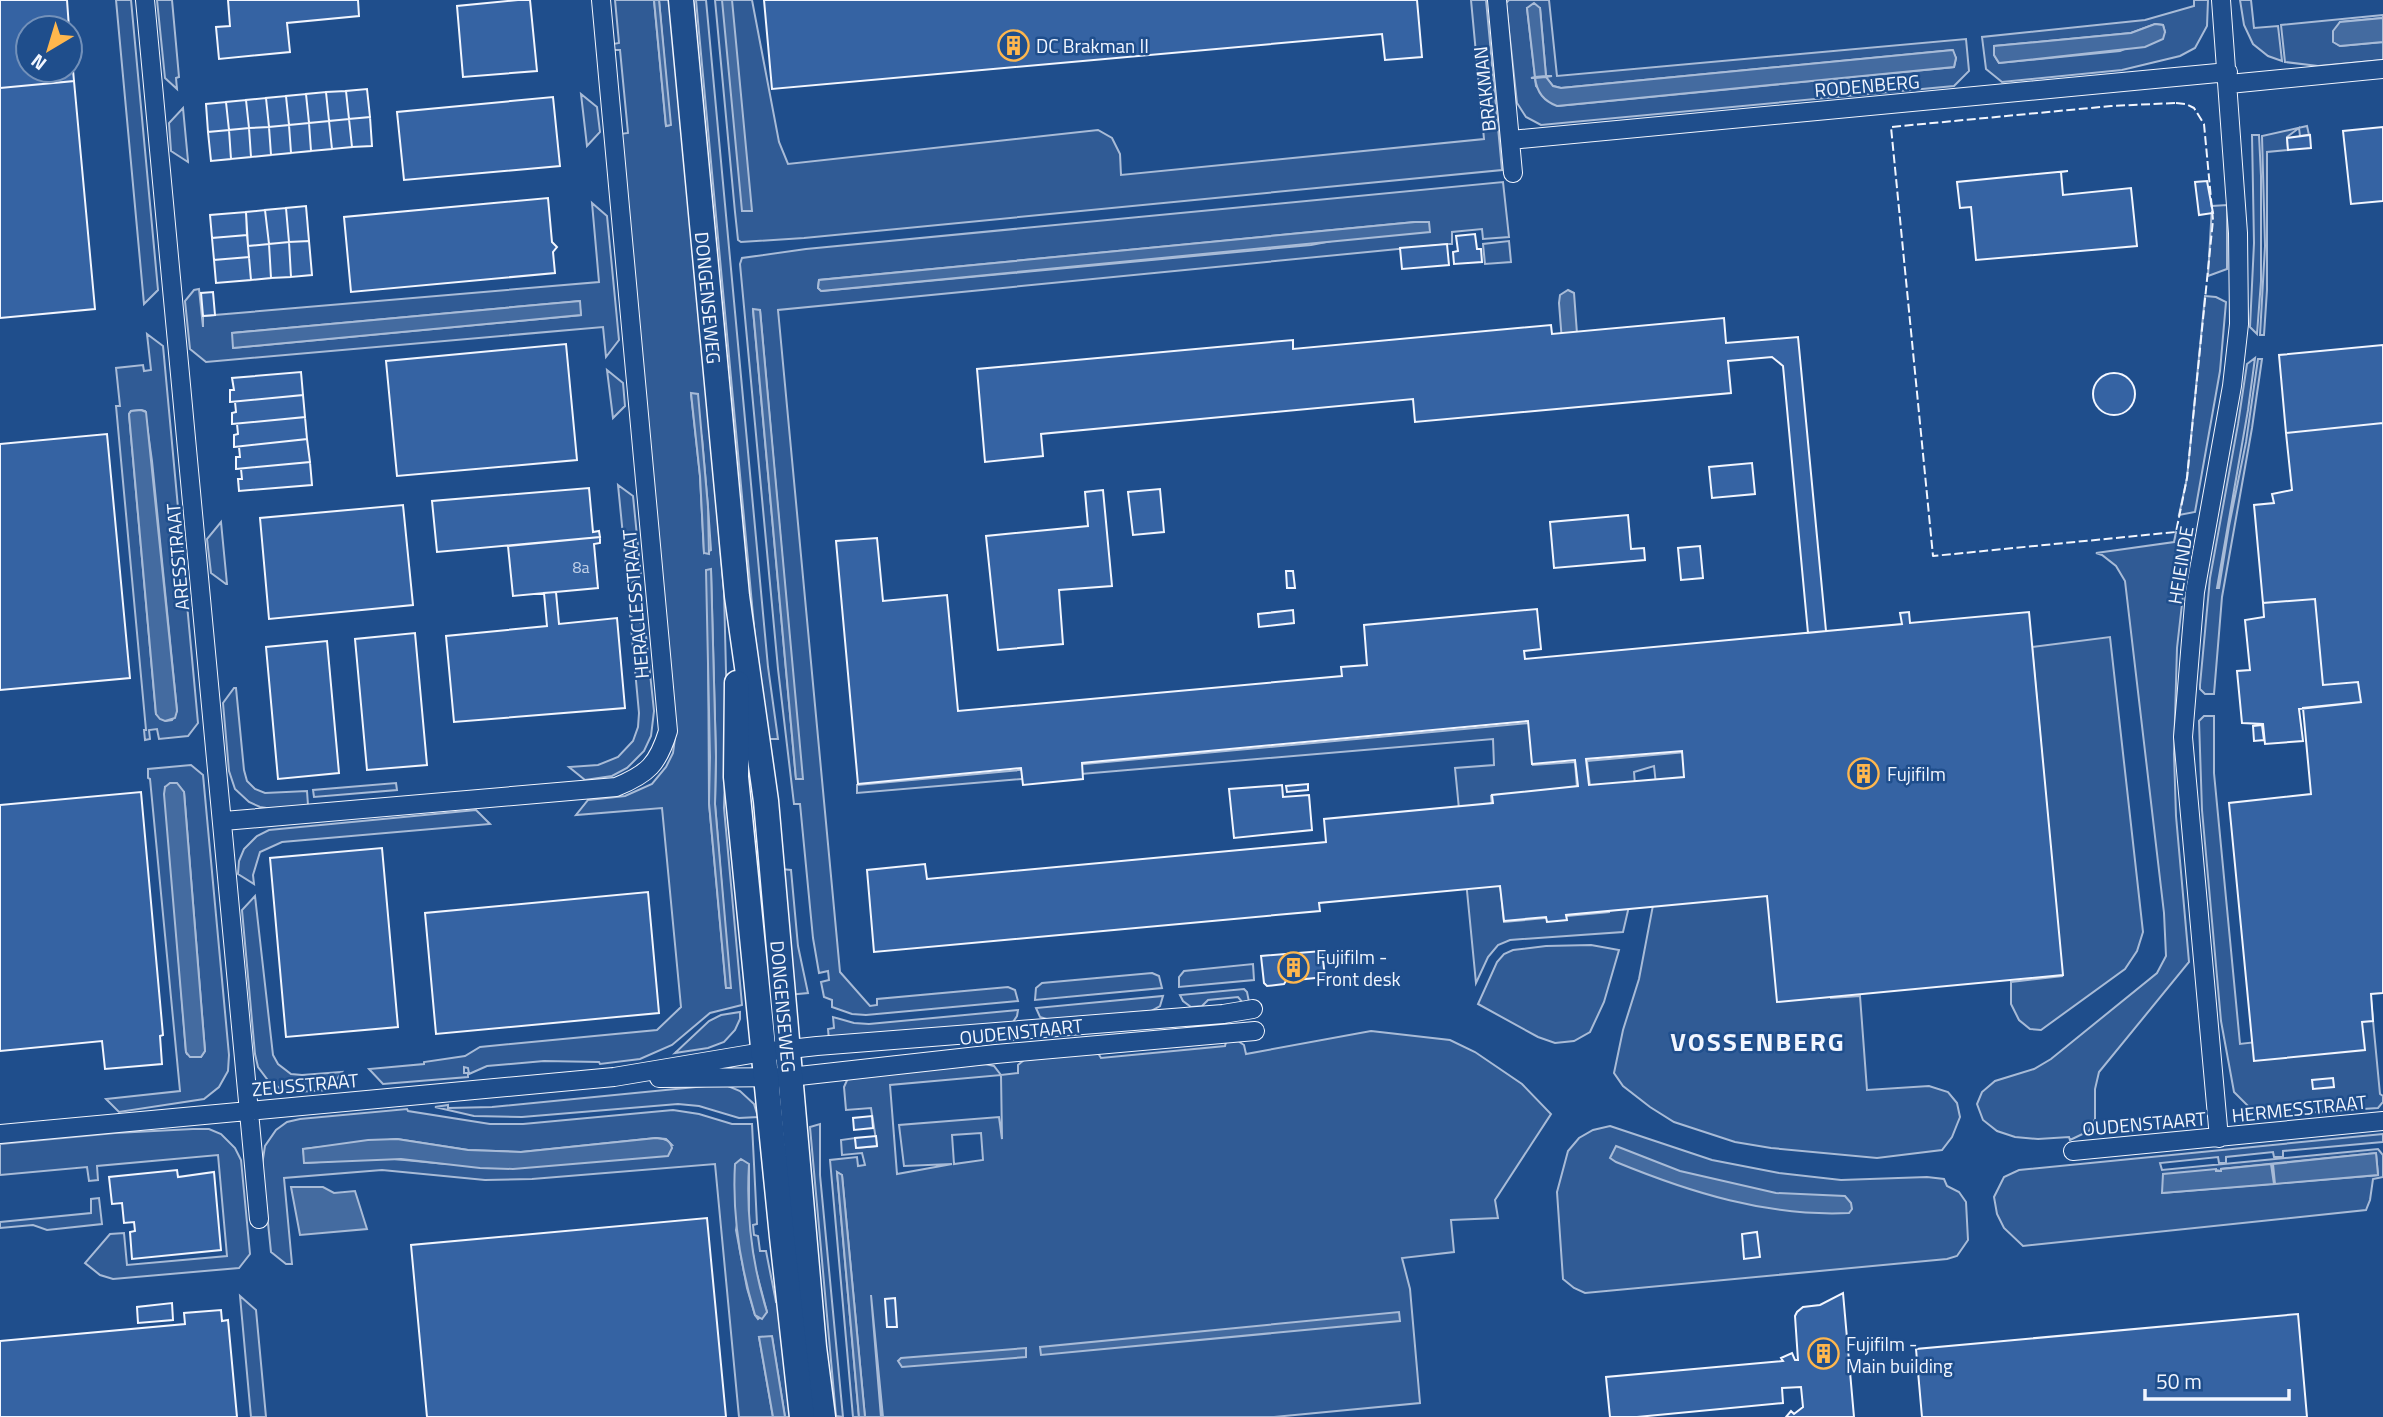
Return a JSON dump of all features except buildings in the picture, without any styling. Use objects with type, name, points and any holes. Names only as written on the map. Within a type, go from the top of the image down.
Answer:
[{"type":"street","name":"ARESSTRAAT","points":[[145,0],[259,1219]]},
{"type":"street","name":"HERACLESSTRAAT","points":[[223,821],[616,787],[637,778],[651,767],[662,751],[668,731],[601,0]]},
{"type":"street","name":"DONGENSEWEG","points":[[681,0],[737,596],[766,801],[823,1417]]},
{"type":"street","name":"BRAKMAN","points":[[1497,0],[1513,173]]},
{"type":"street","name":"HEIEINDE","points":[[2219,1138],[2183,737],[2195,592],[2232,386],[2239,324],[2238,233],[2221,0]]},
{"type":"street","name":"RODENBERG","points":[[1511,139],[2228,78],[2383,69]]},
{"type":"street","name":"DONGENSEWEG","points":[[737,596],[736,778],[802,1417]]},
{"type":"street","name":"OUDENSTAART","points":[[763,1052],[1253,1009]]},
{"type":"street","name":"OUDENSTAART","points":[[765,1079],[996,1054],[1255,1031]]},
{"type":"street","name":"ZEUSSTRAAT","points":[[0,1134],[614,1077],[763,1052]]},
{"type":"street","name":"ZEUSSTRAAT","points":[[614,1077],[765,1079]]},
{"type":"street","name":"HERMESSTRAAT","points":[[2219,1138],[2383,1121]]},
{"type":"street","name":"OUDENSTAART","points":[[2073,1151],[2219,1138]]},
{"type":"shaded area","points":[[116,0],[131,0],[158,290],[144,304]]},
{"type":"shaded area","points":[[157,0],[172,0],[179,77],[176,78],[177,89],[165,78]]},
{"type":"shaded area","points":[[615,0],[654,0],[666,126],[670,125],[659,0],[673,0],[724,591],[727,712],[724,808],[742,1005],[710,1013],[672,1045],[640,1059],[600,1064],[544,1061],[487,1066],[469,1074],[468,1068],[464,1067],[464,1073],[468,1073],[468,1077],[383,1084],[369,1069],[424,1064],[465,1056],[480,1047],[657,1030],[681,1007],[662,808],[576,815],[588,800],[625,796],[652,784],[673,753],[675,738],[620,134],[628,133],[620,50],[613,50],[613,44],[619,43]],"holes":[[[691,394],[702,438],[708,507],[711,550],[704,553],[700,476]],[[711,570],[715,804],[730,988],[726,987],[709,803],[708,627]]]},
{"type":"shaded area","points":[[654,0],[659,0],[671,125],[666,126]]},
{"type":"shaded area","points":[[696,0],[706,0],[768,667],[778,739],[768,739],[764,734]]},
{"type":"shaded area","points":[[715,0],[752,0],[779,142],[788,164],[1098,130],[1112,138],[1120,154],[1121,175],[1484,139],[1471,0],[1486,0],[1502,170],[741,242],[738,240]]},
{"type":"shaded area","points":[[722,0],[732,0],[752,211],[742,211]]},
{"type":"shaded area","points":[[1509,0],[1549,0],[1557,76],[1966,39],[1969,71],[1954,86],[1541,125],[1526,117],[1517,103],[1506,3]],"holes":[[[1527,8],[1540,8],[1546,76],[1552,76],[1546,77],[1553,86],[1561,88],[1952,50],[1956,58],[1954,67],[1558,106],[1536,86],[1535,78],[1531,78],[1535,77]]]},
{"type":"shaded area","points":[[2194,0],[2208,0],[2207,26],[2195,48],[2180,56],[2122,70],[2002,82],[1986,69],[1982,37],[2145,20],[2194,6]],"holes":[[[2155,24],[2163,25],[2165,32],[2120,51],[1999,63],[1994,55],[1995,46],[2131,33]]]},
{"type":"shaded area","points":[[2240,0],[2251,0],[2254,28],[2278,26],[2282,61],[2268,56],[2253,44],[2244,25]]},
{"type":"shaded area","points":[[1534,3],[1540,8],[1546,76],[1535,77],[1527,8]]},
{"type":"shaded area","points":[[2383,15],[2383,18],[2340,22],[2334,42],[2340,46],[2383,42],[2383,60],[2318,66],[2285,62],[2281,25]]},
{"type":"shaded area","points":[[2383,18],[2383,42],[2340,46],[2333,42],[2333,31],[2340,22]]},
{"type":"shaded area","points":[[2155,24],[2163,25],[2163,39],[2145,47],[1999,63],[1994,55],[1994,46],[2131,33]]},
{"type":"shaded area","points":[[1953,50],[1956,58],[1954,67],[1557,106],[1542,96],[1535,78],[1546,77],[1553,86],[1561,88]]},
{"type":"shaded area","points":[[581,94],[597,107],[600,132],[587,146]]},
{"type":"shaded area","points":[[183,108],[188,162],[171,151],[169,123]]},
{"type":"shaded area","points":[[2307,126],[2309,135],[2300,136],[2299,128],[2287,137],[2288,150],[2267,152],[2267,290],[2264,335],[2260,335],[2265,246],[2262,136]]},
{"type":"shaded area","points":[[2252,135],[2259,135],[2261,176],[2261,281],[2257,334],[2250,327],[2254,243]]},
{"type":"shaded area","points":[[1503,182],[1509,237],[1483,239],[1482,229],[1452,232],[1452,244],[778,310],[840,972],[870,1006],[877,1005],[877,999],[1008,987],[1015,990],[1018,1001],[866,1015],[852,1014],[832,1007],[832,1000],[824,997],[821,982],[829,980],[828,971],[819,973],[813,938],[800,804],[794,804],[778,669],[740,264],[742,258],[806,249]],"holes":[[[1429,222],[1311,245],[822,291],[818,288],[819,280]],[[753,310],[760,310],[802,779],[796,779]]]},
{"type":"shaded area","points":[[592,203],[607,216],[619,340],[606,357],[603,327],[206,362],[190,349],[185,301],[194,290],[199,289],[203,327],[203,316],[599,282]],"holes":[[[579,301],[581,315],[233,348],[233,333]]]},
{"type":"shaded area","points":[[2227,205],[2227,269],[2208,276],[2212,206]]},
{"type":"shaded area","points":[[1429,222],[1430,232],[821,291],[818,288],[819,280]]},
{"type":"shaded area","points":[[1509,241],[1511,262],[1485,264],[1483,244]]},
{"type":"shaded area","points":[[1568,290],[1574,293],[1580,374],[1564,367],[1559,303],[1560,295]]},
{"type":"shaded area","points":[[2205,296],[2226,302],[2220,371],[2195,512],[2179,515],[2187,478]]},
{"type":"shaded area","points":[[580,301],[581,315],[233,348],[232,333]]},
{"type":"shaded area","points":[[753,309],[760,310],[803,779],[796,779]]},
{"type":"shaded area","points":[[147,334],[163,346],[198,723],[188,736],[159,739],[157,729],[149,730],[150,739],[145,740],[116,406],[120,406],[116,368],[143,365],[144,371],[151,370]],"holes":[[[131,411],[145,411],[177,711],[172,720],[166,721],[156,714],[129,414]]]},
{"type":"shaded area","points":[[2255,358],[2217,588],[2246,442],[2258,359],[2262,359],[2222,597],[2214,694],[2205,694],[2200,685],[2210,578],[2247,364]]},
{"type":"shaded area","points":[[607,370],[623,383],[625,406],[613,418]]},
{"type":"shaded area","points":[[691,393],[698,394],[708,507],[709,554],[704,553],[700,476]]},
{"type":"shaded area","points":[[131,411],[146,412],[177,711],[175,718],[165,721],[156,714],[129,414]]},
{"type":"shaded area","points":[[618,485],[633,496],[641,576],[628,586]]},
{"type":"shaded area","points":[[221,522],[227,584],[211,573],[207,539]]},
{"type":"shaded area","points":[[2176,532],[2189,543],[2177,648],[2174,754],[2176,816],[2189,962],[2099,1072],[2095,1089],[2095,1119],[2089,1131],[2070,1140],[2069,1137],[2015,1137],[1997,1131],[1983,1120],[1977,1104],[1982,1092],[1995,1081],[2034,1069],[2051,1059],[2157,973],[2166,956],[2164,913],[2125,581],[2116,566],[2096,553],[2174,542]]},
{"type":"shaded area","points":[[711,569],[715,804],[731,988],[726,988],[709,803],[706,570]]},
{"type":"shaded area","points":[[630,616],[645,626],[654,711],[651,736],[644,751],[627,768],[612,776],[585,780],[569,767],[598,765],[618,757],[633,741],[638,727]]},
{"type":"shaded area","points":[[2110,637],[2143,932],[2137,951],[2125,969],[2041,1030],[2030,1029],[2019,1020],[2011,1004],[2011,982],[2062,976],[2032,647]]},
{"type":"shaded area","points":[[234,688],[247,781],[255,789],[265,793],[307,791],[308,805],[273,809],[260,807],[249,802],[235,789],[229,771],[223,703]]},
{"type":"shaded area","points":[[2204,716],[2214,716],[2214,773],[2240,1044],[2308,1036],[2370,989],[2380,1094],[2383,1096],[2383,1102],[2378,1108],[2269,1115],[2251,1109],[2234,1092],[2221,1021],[2202,810],[2199,721]]},
{"type":"shaded area","points":[[1529,723],[1533,765],[1575,762],[1577,788],[1491,796],[1504,922],[1609,912],[1598,786],[1590,786],[1587,761],[1807,741],[1831,998],[1860,996],[1867,1090],[1929,1086],[1948,1092],[1957,1103],[1960,1117],[1952,1137],[1942,1150],[1877,1158],[1735,1142],[1674,1122],[1623,1086],[1614,1073],[1623,1030],[1639,979],[1658,879],[1660,822],[1654,766],[1634,772],[1636,797],[1633,889],[1623,932],[1510,940],[1498,945],[1488,957],[1476,983],[1455,768],[1494,765],[1493,739],[857,793],[857,785]]},
{"type":"shaded area","points":[[191,765],[203,775],[229,1055],[228,1071],[219,1087],[204,1099],[119,1112],[106,1099],[180,1091],[148,769]],"holes":[[[165,787],[184,792],[205,1051],[201,1057],[186,1052]]]},
{"type":"shaded area","points":[[170,783],[177,783],[184,792],[205,1051],[201,1057],[190,1057],[186,1052],[164,794],[165,787]]},
{"type":"shaded area","points":[[396,783],[397,790],[314,797],[313,790]]},
{"type":"shaded area","points":[[476,810],[490,824],[282,842],[260,852],[253,875],[254,884],[238,874],[244,849],[257,836],[269,830]]},
{"type":"shaded area","points":[[781,869],[791,870],[798,946],[808,993],[788,995]]},
{"type":"shaded area","points":[[255,896],[273,1055],[278,1064],[291,1074],[342,1072],[329,1090],[295,1092],[282,1089],[270,1083],[258,1067],[242,910]]},
{"type":"shaded area","points":[[1591,945],[1619,950],[1604,1002],[1590,1032],[1574,1041],[1555,1043],[1538,1037],[1478,1004],[1497,962],[1504,954],[1513,950],[1546,946]]},
{"type":"shaded area","points":[[1253,964],[1254,980],[1179,987],[1179,977],[1184,971]]},
{"type":"shaded area","points":[[1152,973],[1159,976],[1162,988],[1035,1000],[1036,988],[1042,983]]},
{"type":"shaded area","points":[[1244,989],[1249,1002],[1243,1003],[1238,997],[1208,1000],[1202,1006],[1191,1007],[1180,995]]},
{"type":"shaded area","points":[[1163,996],[1160,1006],[1151,1011],[1050,1020],[1040,1017],[1036,1008]]},
{"type":"shaded area","points":[[1018,1010],[1013,1022],[829,1040],[828,1029],[834,1028],[833,1017],[869,1024]]},
{"type":"shaded area","points":[[740,1012],[735,1030],[724,1042],[708,1048],[675,1053],[709,1021],[721,1015]]},
{"type":"shaded area","points":[[1371,1031],[1450,1040],[1475,1052],[1522,1084],[1551,1114],[1495,1200],[1498,1218],[1451,1220],[1454,1252],[1402,1258],[1410,1289],[1420,1403],[1274,1417],[883,1417],[871,1295],[881,1417],[865,1417],[842,1175],[837,1172],[859,1417],[853,1417],[830,1160],[857,1157],[858,1166],[865,1165],[862,1153],[842,1155],[841,1140],[855,1138],[857,1148],[877,1146],[871,1108],[846,1110],[844,1087],[848,1078],[985,1064],[994,1066],[1001,1075],[1018,1073],[1018,1065],[1024,1060],[1098,1053],[1101,1058],[1225,1046],[1226,1042],[1238,1041],[1244,1045],[1246,1054]],"holes":[[[1001,1075],[1002,1139],[999,1117],[899,1125],[904,1166],[952,1164],[897,1174],[890,1085]],[[981,1133],[983,1160],[954,1164],[952,1135]]]},
{"type":"shaded area","points":[[728,1086],[740,1091],[754,1104],[758,1117],[739,1118],[699,1106],[678,1104],[522,1117],[474,1116],[435,1107],[492,1107]]},
{"type":"shaded area","points":[[407,1109],[490,1124],[523,1124],[673,1110],[699,1114],[732,1124],[752,1124],[757,1224],[753,1225],[754,1235],[758,1236],[760,1251],[766,1251],[776,1302],[779,1302],[798,1417],[785,1417],[772,1337],[759,1337],[773,1417],[739,1417],[715,1164],[532,1179],[485,1180],[382,1170],[284,1178],[292,1264],[286,1264],[271,1252],[262,1165],[265,1146],[276,1130],[287,1122]],"holes":[[[397,1139],[468,1150],[521,1152],[666,1139],[672,1145],[446,1164],[384,1158],[305,1163],[303,1149]],[[749,1164],[749,1229],[755,1267],[767,1312],[758,1319],[747,1288],[736,1230]]]},
{"type":"shaded area","points":[[820,1124],[820,1175],[843,1417],[836,1416],[810,1127]]},
{"type":"shaded area","points":[[1610,1126],[1712,1160],[1779,1173],[1841,1180],[1927,1177],[1944,1179],[1947,1186],[1959,1192],[1966,1202],[1968,1240],[1957,1256],[1947,1259],[1585,1293],[1563,1279],[1557,1192],[1568,1151],[1579,1138],[1593,1130]]},
{"type":"shaded area","points":[[209,1129],[221,1134],[235,1148],[241,1160],[250,1254],[239,1268],[113,1279],[100,1275],[85,1263],[110,1234],[124,1233],[127,1265],[227,1256],[218,1155],[97,1166],[98,1180],[89,1181],[87,1167],[0,1175],[0,1144]]},
{"type":"shaded area","points":[[2383,1134],[2383,1142],[2283,1151],[2283,1157],[2274,1157],[2273,1152],[2226,1157],[2226,1163],[2219,1163],[2218,1157],[2160,1163],[2162,1170],[2378,1149],[2383,1155],[2383,1177],[2373,1179],[2366,1210],[2023,1246],[2004,1228],[1997,1214],[1994,1197],[2004,1177],[2019,1170]],"holes":[[[2376,1153],[2378,1175],[2162,1193],[2221,1169]]]},
{"type":"shaded area","points":[[656,1138],[670,1143],[672,1148],[668,1156],[513,1169],[401,1159],[304,1163],[303,1149],[397,1139],[468,1150],[521,1152]]},
{"type":"shaded area","points":[[1616,1146],[1680,1171],[1776,1193],[1845,1196],[1852,1209],[1849,1213],[1789,1211],[1759,1207],[1700,1192],[1616,1162],[1610,1158]]},
{"type":"shaded area","points":[[2376,1153],[2378,1175],[2275,1184],[2273,1164]]},
{"type":"shaded area","points":[[741,1159],[749,1164],[751,1239],[767,1312],[762,1319],[755,1315],[738,1240],[735,1164]]},
{"type":"shaded area","points":[[2271,1164],[2274,1184],[2162,1193],[2163,1174],[2216,1169],[2221,1171]]},
{"type":"shaded area","points":[[837,1172],[842,1175],[865,1417],[859,1417]]},
{"type":"shaded area","points":[[291,1187],[323,1187],[334,1193],[355,1191],[367,1229],[300,1235]]},
{"type":"shaded area","points":[[99,1198],[102,1224],[47,1230],[33,1225],[0,1228],[0,1222],[91,1213],[91,1199]]},
{"type":"shaded area","points":[[240,1296],[256,1310],[266,1417],[251,1417]]},
{"type":"shaded area","points":[[1399,1312],[1400,1321],[1041,1355],[1040,1347]]},
{"type":"shaded area","points":[[772,1336],[785,1417],[773,1417],[759,1337]]},
{"type":"shaded area","points":[[1026,1348],[1026,1357],[902,1367],[898,1361],[901,1358]]},
{"type":"fence","points":[[2176,103],[2194,108],[2204,124],[2213,220],[2187,478],[2176,532],[1933,556],[1891,127],[2111,106],[2176,103]]},
{"type":"place","name":"DC Brakman II","points":[[1013,45]]},
{"type":"place","name":"Fujifilm","points":[[1864,773]]},
{"type":"place","name":"Fujifilm - Front desk","points":[[1293,967]]},
{"type":"place","name":"Fujifilm - Main building","points":[[1823,1354]]},
{"type":"district","name":"VOSSENBERG","points":[[1758,1041]]}]
